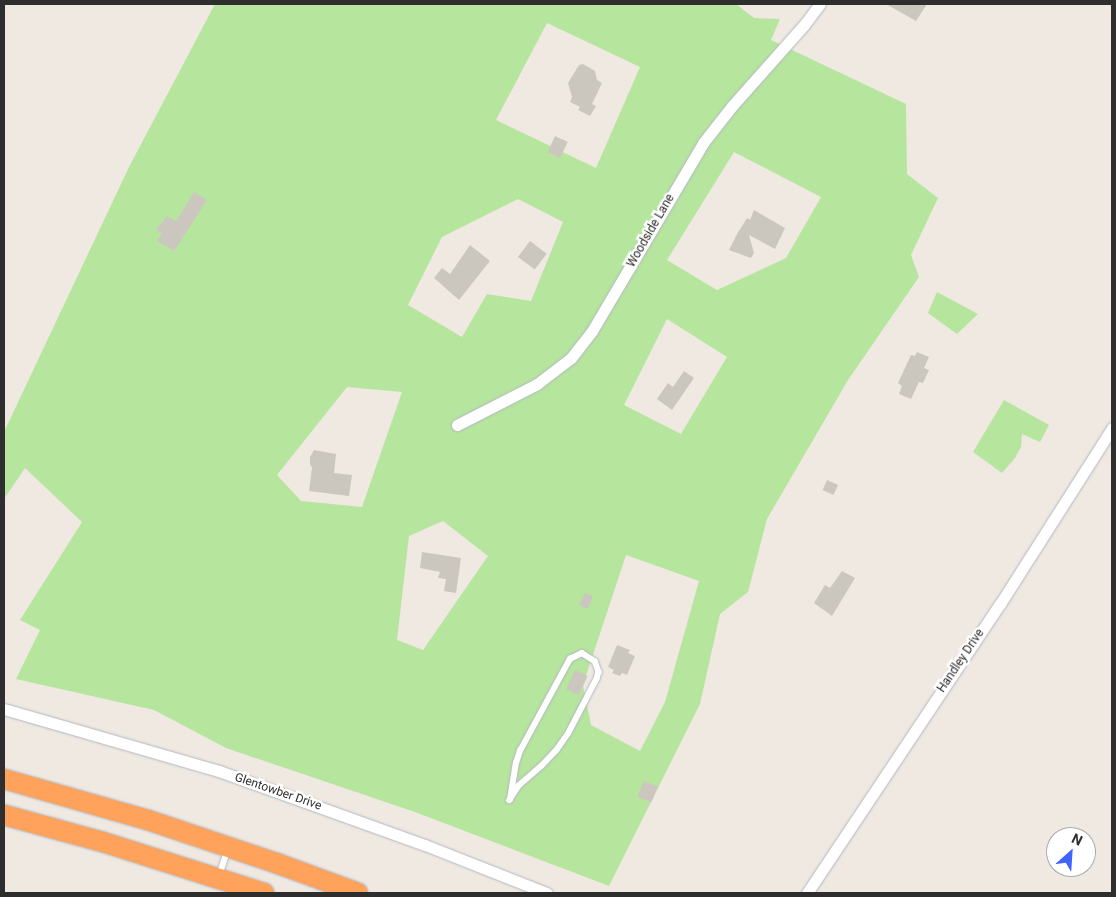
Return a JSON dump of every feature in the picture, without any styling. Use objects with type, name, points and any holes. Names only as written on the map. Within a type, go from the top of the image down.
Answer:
[{"type":"highway","points":[[4,780],[75,798],[228,846],[358,893]]},
{"type":"highway","points":[[4,814],[264,893]]},
{"type":"street","name":"Woodside Lane","points":[[457,426],[537,384],[555,372],[576,352],[592,331],[703,143],[732,106],[804,25],[820,4]]},
{"type":"street","name":"Handley Drive","points":[[807,893],[1000,604],[1112,428]]},
{"type":"street","name":"Glentowber Drive","points":[[4,709],[228,774],[425,845],[547,893]]},
{"type":"lane","points":[[582,653],[590,656],[598,666],[598,679],[569,733],[542,766],[519,786],[513,794],[510,800],[516,763],[520,751],[570,658],[582,653]]},
{"type":"lane","points":[[218,878],[228,846]]},
{"type":"green space","points":[[215,4],[736,4],[754,18],[780,19],[771,40],[906,104],[907,174],[938,198],[911,255],[919,277],[848,380],[767,519],[748,592],[720,614],[700,704],[609,886],[415,812],[226,748],[154,710],[16,679],[40,630],[20,620],[82,522],[25,468],[4,499],[4,432],[129,167]],"holes":[[[547,23],[640,67],[596,168],[496,120]],[[734,152],[821,197],[786,258],[717,290],[667,260]],[[518,199],[563,222],[531,301],[487,294],[462,337],[408,305],[442,237]],[[667,319],[727,357],[681,434],[624,405]],[[347,387],[402,392],[362,507],[301,501],[277,475]],[[443,521],[488,556],[423,650],[397,640],[409,536]],[[626,555],[699,581],[665,702],[640,751],[591,725],[583,685]]]},
{"type":"green space","points":[[937,292],[978,314],[957,334],[928,313]]},
{"type":"green space","points":[[1004,400],[1049,425],[1040,442],[1022,434],[1021,447],[1015,458],[1002,473],[973,452]]},
{"type":"building","points":[[886,4],[927,4],[916,21]]},
{"type":"building","points":[[583,64],[595,71],[597,80],[602,83],[592,104],[596,106],[590,116],[578,110],[580,107],[570,102],[572,97],[568,83],[579,65]]},
{"type":"building","points":[[555,136],[568,142],[560,158],[547,152]]},
{"type":"building","points":[[194,192],[207,200],[174,251],[157,241],[162,234],[156,230],[167,216],[176,221]]},
{"type":"building","points":[[754,210],[785,228],[775,249],[749,235],[754,253],[751,258],[729,250],[747,218],[750,220]]},
{"type":"building","points":[[530,241],[547,254],[535,270],[518,257]]},
{"type":"building","points":[[470,245],[490,261],[459,300],[434,278],[442,268],[450,274]]},
{"type":"building","points":[[917,352],[929,357],[924,368],[929,370],[923,383],[919,382],[911,399],[899,394],[902,386],[898,383],[911,355],[915,356]]},
{"type":"building","points":[[684,371],[694,378],[672,410],[657,399],[668,383],[673,387]]},
{"type":"building","points":[[314,450],[336,454],[334,473],[352,475],[349,496],[309,491],[312,468],[310,457]]},
{"type":"building","points":[[827,480],[838,485],[833,495],[823,490]]},
{"type":"building","points":[[422,552],[461,558],[456,593],[444,591],[446,579],[438,578],[440,572],[420,568]]},
{"type":"building","points":[[842,571],[855,578],[832,616],[814,603],[825,585],[830,588]]},
{"type":"building","points":[[585,593],[593,596],[588,609],[579,605]]},
{"type":"building","points":[[617,645],[630,650],[628,653],[635,656],[627,675],[622,673],[620,676],[612,673],[614,670],[608,667]]},
{"type":"building","points":[[575,670],[588,676],[579,695],[566,689]]},
{"type":"building","points":[[644,781],[658,787],[651,803],[637,797]]}]
